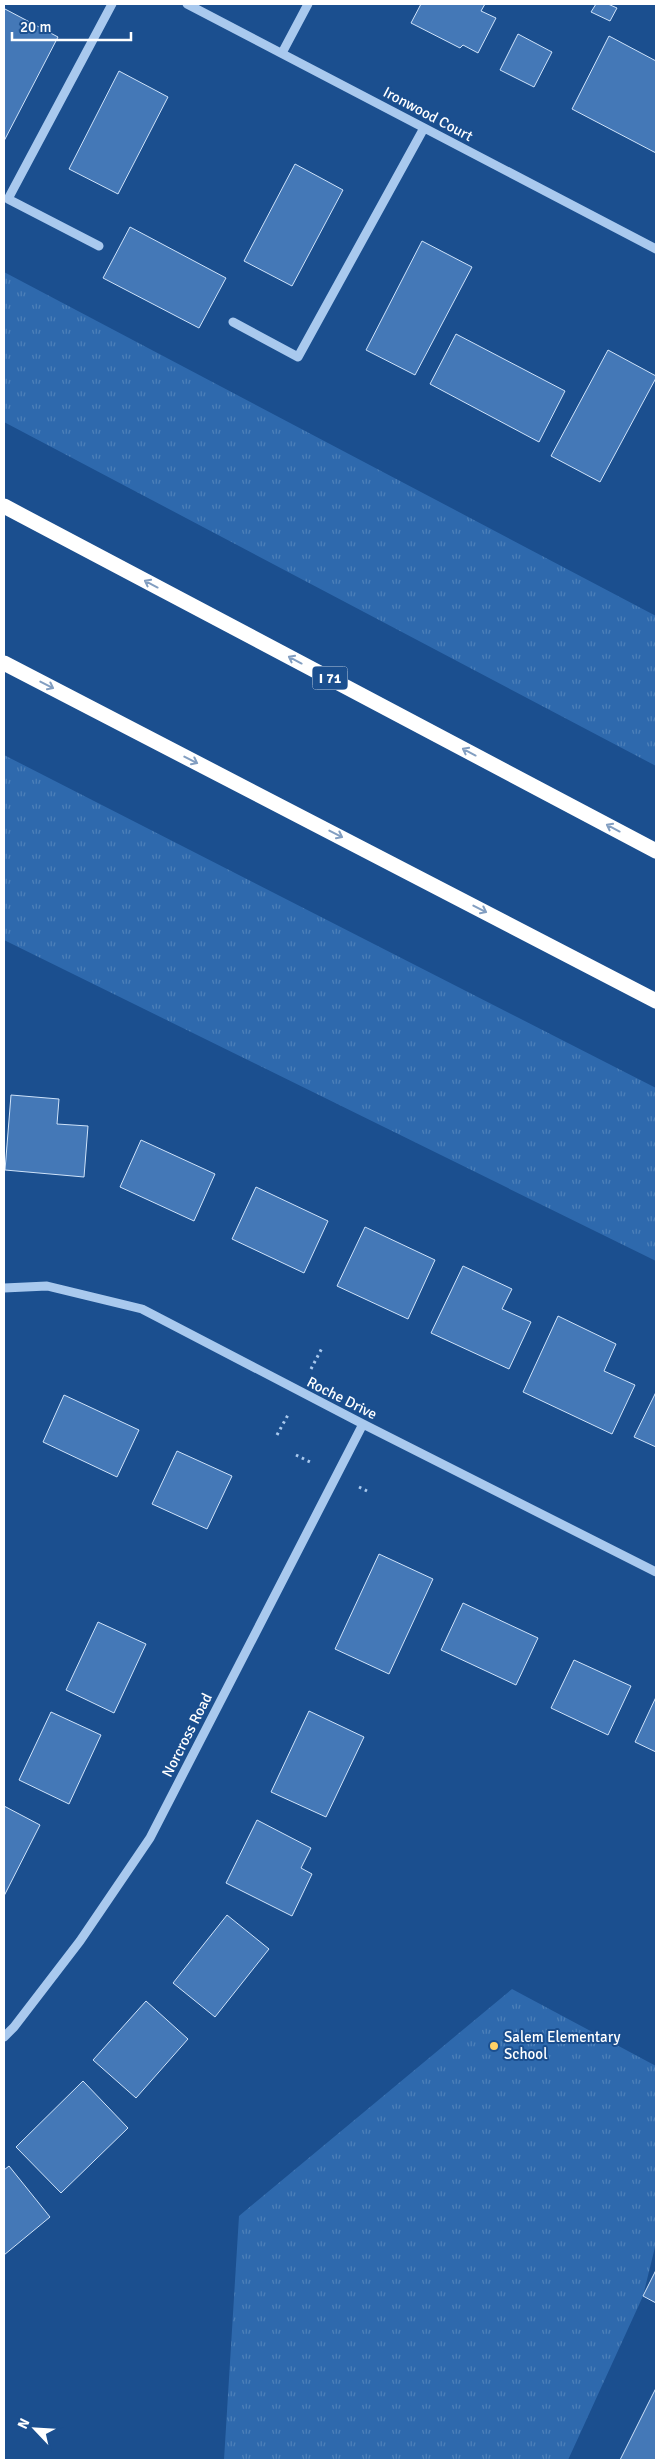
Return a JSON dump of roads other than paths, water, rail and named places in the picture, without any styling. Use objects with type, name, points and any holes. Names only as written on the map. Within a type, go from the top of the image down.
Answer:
[{"type":"highway","name":"I 71","points":[[4,506],[656,851]]},
{"type":"highway","points":[[4,663],[656,1001]]},
{"type":"street","points":[[99,246],[8,198],[112,4]]},
{"type":"street","name":"Ironwood Court","points":[[187,4],[656,249]]},
{"type":"street","points":[[282,53],[308,4]]},
{"type":"street","points":[[233,322],[298,357],[424,128]]},
{"type":"street","name":"Roche Drive","points":[[4,1288],[47,1286],[142,1309],[363,1424],[656,1572]]},
{"type":"street","name":"Norcross Road","points":[[4,2037],[80,1941],[150,1838],[363,1424]]},
{"type":"place","name":"Salem Elementary School","points":[[494,2046]]}]
